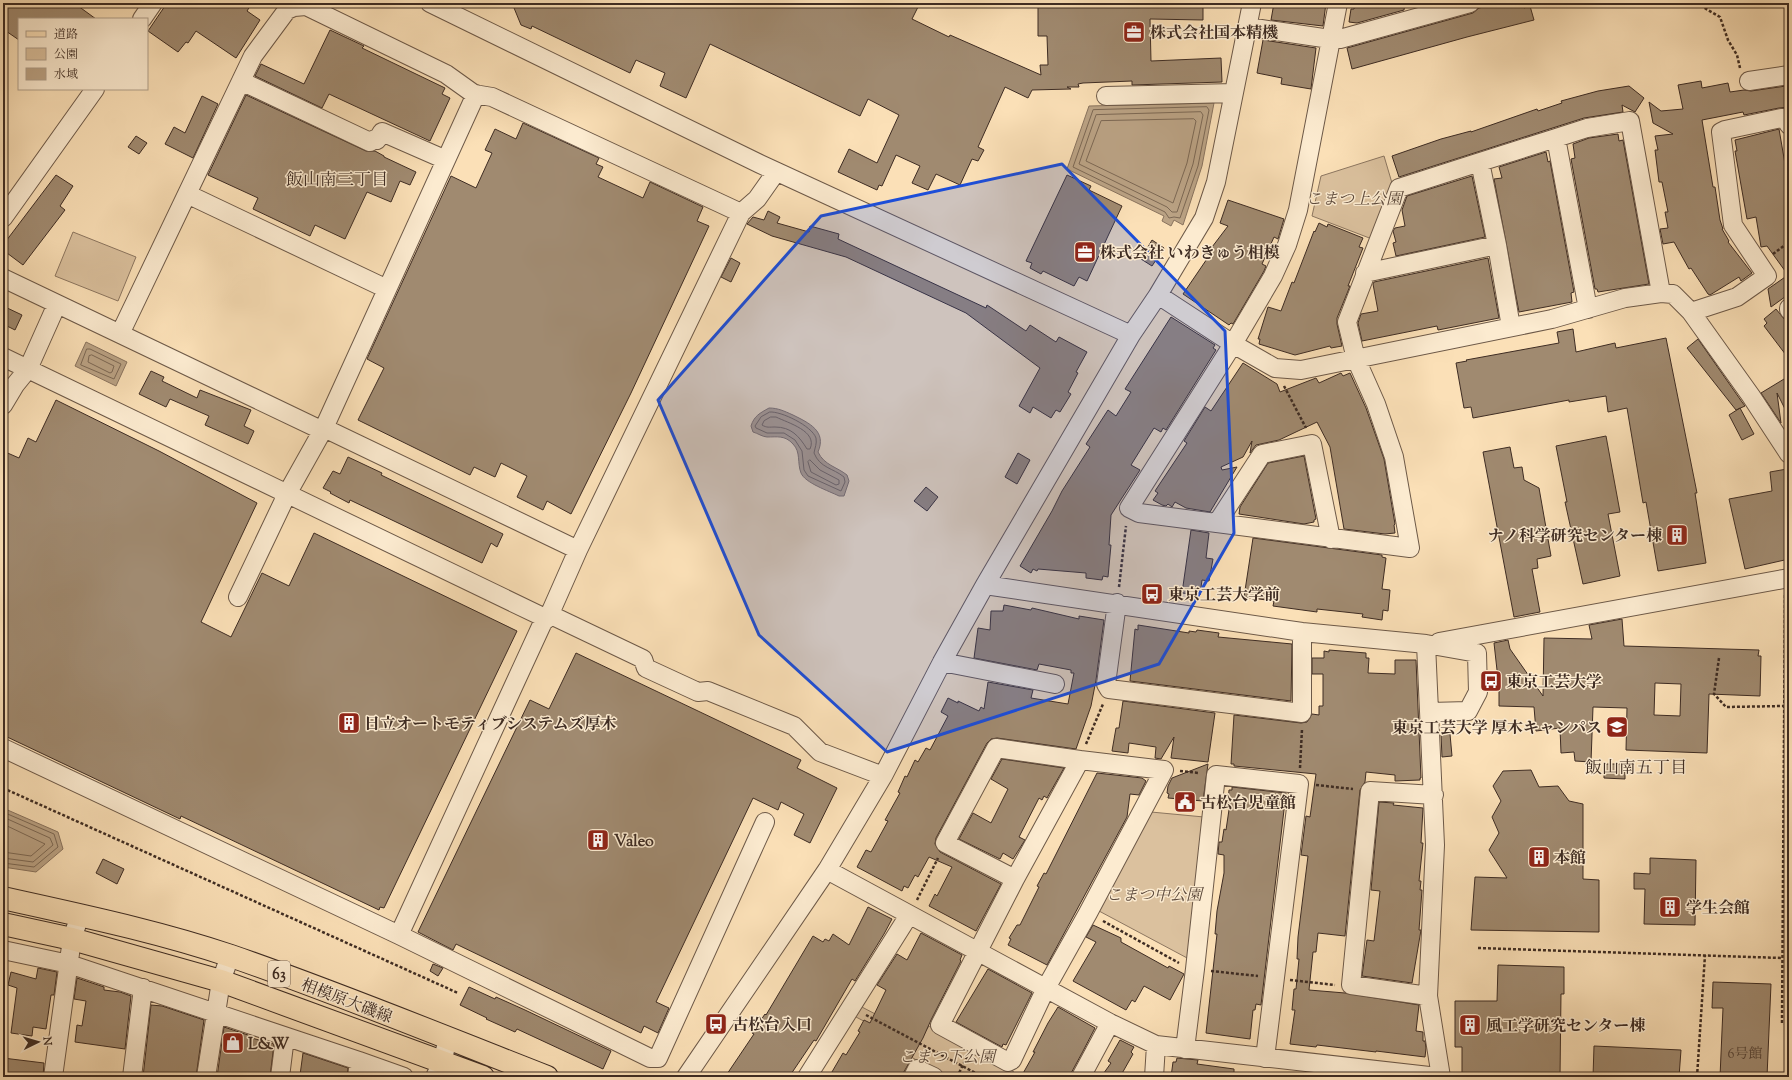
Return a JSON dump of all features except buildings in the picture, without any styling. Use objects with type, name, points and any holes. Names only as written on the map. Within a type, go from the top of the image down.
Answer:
[{"type":"main road","name":"相模原大磯線","points":[[3,898],[156,934],[230,956],[547,1077]]},
{"type":"main road","name":"相模原大磯線","points":[[3,924],[72,939],[221,981],[438,1069],[483,1077]]},
{"type":"street","points":[[143,18],[153,3]]},
{"type":"street","points":[[686,1077],[827,870],[883,776],[942,662],[985,585],[1131,335],[1158,295],[1204,218],[1216,182],[1252,3]]},
{"type":"street","points":[[1338,3],[1296,217],[1287,245],[1273,276],[1233,344],[1129,508],[1139,513],[1410,548],[1394,457],[1376,404],[1356,359],[1347,322],[1399,188],[1587,128],[1630,121],[1661,293]]},
{"type":"street","points":[[1248,26],[1330,39],[1340,39],[1417,10],[1470,3]]},
{"type":"street","points":[[435,4],[776,172],[1131,335]]},
{"type":"street","points":[[120,334],[253,56],[286,10],[294,7],[306,6],[446,74],[476,94],[492,97],[741,213]]},
{"type":"street","points":[[1749,81],[1789,75]]},
{"type":"street","points":[[241,81],[370,142],[375,139],[377,140],[382,132],[446,160]]},
{"type":"street","points":[[3,218],[94,90]]},
{"type":"street","points":[[1114,92],[1234,93]]},
{"type":"street","points":[[238,597],[287,494],[324,428],[476,94]]},
{"type":"street","points":[[1691,312],[1737,297],[1767,276],[1733,225],[1721,132],[1781,118],[1785,118],[1789,125]]},
{"type":"street","points":[[1556,138],[1588,309]]},
{"type":"street","points":[[1480,162],[1497,245],[1511,327]]},
{"type":"street","points":[[399,935],[543,622],[548,618],[578,550],[741,213],[757,199],[776,172]]},
{"type":"street","points":[[186,194],[387,289]]},
{"type":"street","points":[[1365,273],[1497,245]]},
{"type":"street","points":[[3,278],[319,429],[324,428],[578,550]]},
{"type":"street","points":[[1158,295],[1233,344],[1274,368],[1301,370],[1552,319],[1625,298],[1661,293],[1673,294],[1691,312],[1751,396],[1789,454]]},
{"type":"street","points":[[3,405],[15,385],[28,369],[57,304]]},
{"type":"street","points":[[3,357],[543,617],[555,617],[644,659],[646,668],[698,692],[708,691],[794,726],[820,752],[883,776]]},
{"type":"street","points":[[1217,524],[1262,454],[1312,444],[1331,538]]},
{"type":"street","points":[[1426,644],[1787,578]]},
{"type":"street","points":[[985,585],[1117,603],[1302,632],[1426,644],[1477,653],[1478,692],[1468,710],[1430,712]]},
{"type":"street","points":[[1117,603],[1106,684],[1108,689],[1302,713],[1302,632]]},
{"type":"street","points":[[1426,644],[1434,795],[1435,845],[1428,996],[1441,1077]]},
{"type":"street","points":[[942,662],[1055,684]]},
{"type":"street","points":[[3,748],[399,935],[650,1058],[658,1058],[765,822]]},
{"type":"street","points":[[1015,879],[945,843],[996,748],[1164,770],[1088,913],[1046,988],[1012,1060],[1008,1062],[940,1025],[1015,879],[1080,760]]},
{"type":"street","points":[[1185,1049],[1216,775],[1299,784],[1265,1058]]},
{"type":"street","points":[[1428,996],[1351,985],[1370,791],[1434,795]]},
{"type":"street","points":[[827,870],[978,950],[1110,1023],[1156,1045],[1380,1074],[1438,1077]]},
{"type":"street","points":[[53,1077],[72,939],[80,915]]},
{"type":"street","points":[[807,1077],[910,915]]},
{"type":"street","points":[[3,950],[69,964],[285,1037],[358,1069],[404,1077]]},
{"type":"street","points":[[206,1077],[221,981],[230,956]]},
{"type":"street","points":[[132,1077],[143,988]]},
{"type":"street","points":[[1081,1077],[1110,1023]]},
{"type":"street","points":[[280,1077],[285,1037]]},
{"type":"street","points":[[438,1069],[448,1039]]},
{"type":"street","points":[[1154,1077],[1156,1045]]},
{"type":"street","points":[[913,1077],[917,1069],[934,1077]]},
{"type":"path","points":[[1696,3],[1720,17],[1728,40],[1737,55],[1741,74],[1749,81]]},
{"type":"path","points":[[1274,368],[1304,422],[1312,444]]},
{"type":"path","points":[[1117,603],[1129,508]]},
{"type":"path","points":[[1787,578],[1784,706],[1782,1023],[1789,1024]]},
{"type":"path","points":[[1719,658],[1714,694],[1726,707],[1784,706]]},
{"type":"path","points":[[1080,760],[1108,689]]},
{"type":"path","points":[[1302,713],[1299,784],[1370,791]]},
{"type":"path","points":[[1784,726],[1789,726]]},
{"type":"path","points":[[1164,770],[1216,775]]},
{"type":"path","points":[[3,788],[458,994]]},
{"type":"path","points":[[910,915],[945,843]]},
{"type":"path","points":[[1088,913],[1188,968],[1348,986],[1351,985]]},
{"type":"path","points":[[1478,948],[1782,958]]},
{"type":"path","points":[[1696,1077],[1704,955]]},
{"type":"path","points":[[851,1008],[983,1077]]},
{"type":"path","points":[[957,1077],[973,1044]]},
{"type":"highlighted area","points":[[1062,164],[1225,331],[1234,533],[1159,664],[887,752],[759,635],[658,400],[821,216]]},
{"type":"green space","name":"こまつ上公園","points":[[1384,156],[1392,183],[1372,239],[1312,216],[1321,176]]},
{"type":"green space","points":[[73,232],[136,257],[118,301],[55,276]]},
{"type":"green space","name":"こまつ中公園","points":[[1151,812],[1204,817],[1189,959],[1099,911]]},
{"type":"green space","name":"こまつ下公園","points":[[860,1006],[921,1038],[929,1026],[1014,1072],[1011,1077],[948,1077],[911,1057],[916,1048],[854,1016]]},
{"type":"water","points":[[1214,103],[1202,166],[1183,225],[1174,220],[1171,226],[1162,221],[1164,216],[1067,169],[1089,106]]},
{"type":"water","points":[[86,342],[127,362],[116,386],[75,366]]},
{"type":"water","points":[[769,408],[778,409],[793,415],[805,421],[815,429],[820,438],[818,452],[827,463],[847,475],[849,481],[844,496],[839,496],[803,477],[797,450],[790,441],[778,437],[765,437],[753,432],[751,426],[756,417]]},
{"type":"water","points":[[3,808],[58,832],[63,849],[36,872],[3,867]]},
{"type":"place","name":"株式会社国本精機","points":[[1134,32]]},
{"type":"place","name":"株式会社 いわきゅう相模","points":[[1085,252]]},
{"type":"place","name":"ナノ科学研究センター棟","points":[[1677,535]]},
{"type":"place","name":"東京工芸大学前","points":[[1152,594]]},
{"type":"place","name":"東京工芸大学","points":[[1491,681]]},
{"type":"place","name":"日立オートモティブシステムズ厚木","points":[[349,723]]},
{"type":"place","name":"東京工芸大学 厚木キャンパス","points":[[1617,727]]},
{"type":"place","name":"古松台児童館","points":[[1185,802]]},
{"type":"place","name":"Valeo","points":[[598,840]]},
{"type":"place","name":"本館","points":[[1539,857]]},
{"type":"place","name":"学生会館","points":[[1670,907]]},
{"type":"place","name":"古松台入口","points":[[716,1024]]},
{"type":"place","name":"風工学研究センター棟","points":[[1470,1025]]},
{"type":"place","name":"L&W","points":[[233,1043]]},
{"type":"district","name":"飯山南三丁目","points":[[337,179]]},
{"type":"district","name":"飯山南五丁目","points":[[1636,767]]}]
